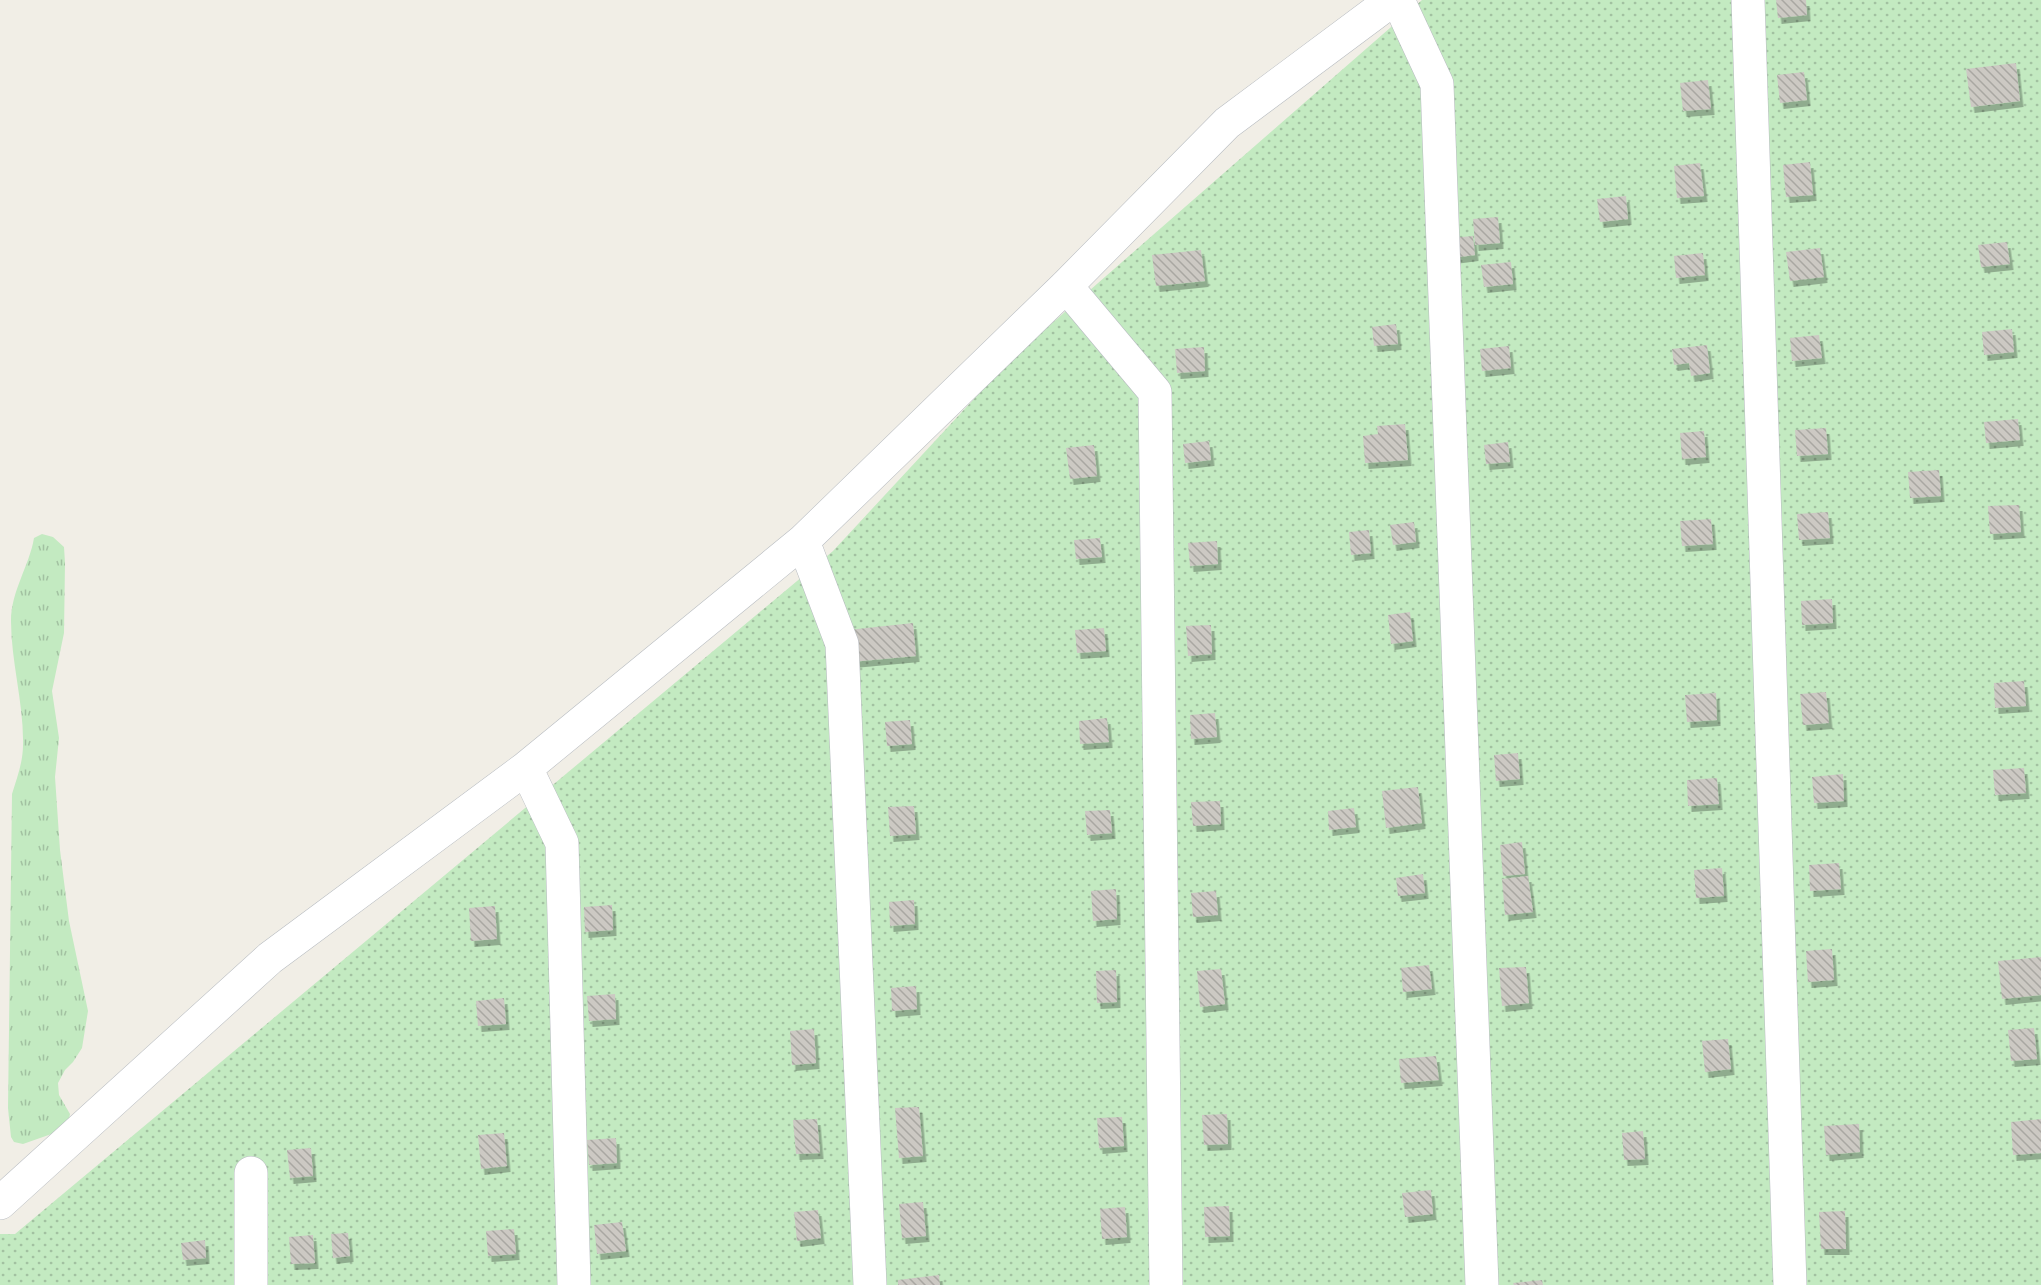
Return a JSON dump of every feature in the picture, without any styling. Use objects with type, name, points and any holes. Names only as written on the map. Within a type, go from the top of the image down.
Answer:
[{"type":"street","points":[[0,1203],[270,958],[526,768],[803,541],[1066,286],[1227,123],[1392,0]]},
{"type":"street","points":[[1398,0],[1437,84],[1482,1285]]},
{"type":"street","points":[[1748,0],[1790,1285]]},
{"type":"street","points":[[1066,286],[1155,392],[1166,1285]]},
{"type":"street","points":[[803,541],[842,644],[870,1285]]},
{"type":"street","points":[[526,768],[562,843],[574,1285]]},
{"type":"street","points":[[251,1173],[251,1285]]},
{"type":"green space","points":[[1422,0],[2041,0],[2041,1285],[0,1285],[0,1234],[15,1234],[833,551],[1011,359]]},
{"type":"green space","points":[[42,534],[53,537],[64,547],[64,633],[52,691],[59,738],[55,777],[60,850],[69,921],[88,1011],[82,1048],[58,1083],[59,1095],[70,1114],[68,1124],[60,1131],[23,1144],[14,1142],[11,1137],[8,1108],[12,794],[23,751],[22,714],[11,621],[14,599],[34,538]]},
{"type":"building","points":[[1776,0],[1806,0],[1807,15],[1778,18]]},
{"type":"building","points":[[2016,63],[2020,101],[1971,107],[1966,69]]},
{"type":"building","points":[[1804,72],[1807,100],[1780,103],[1777,75]]},
{"type":"building","points":[[1708,80],[1711,109],[1683,111],[1680,83]]},
{"type":"building","points":[[1810,162],[1813,195],[1786,197],[1783,165]]},
{"type":"building","points":[[1700,163],[1704,196],[1677,198],[1674,166]]},
{"type":"building","points":[[1626,196],[1628,219],[1600,222],[1597,199]]},
{"type":"building","points":[[1498,217],[1500,243],[1475,245],[1473,219]]},
{"type":"building","points":[[1473,236],[1475,255],[1452,258],[1450,238]]},
{"type":"building","points":[[2007,242],[2010,264],[1981,267],[1978,245]]},
{"type":"building","points":[[1820,248],[1824,277],[1790,281],[1786,252]]},
{"type":"building","points":[[1201,250],[1205,281],[1156,286],[1152,255]]},
{"type":"building","points":[[1703,253],[1705,275],[1676,278],[1674,256]]},
{"type":"building","points":[[1511,262],[1513,284],[1484,287],[1481,265]]},
{"type":"building","points":[[1396,324],[1398,344],[1374,346],[1372,327]]},
{"type":"building","points":[[2012,329],[2014,352],[1984,355],[1982,332]]},
{"type":"building","points":[[1819,335],[1822,358],[1792,361],[1790,338]]},
{"type":"building","points":[[1707,345],[1710,373],[1691,376],[1689,363],[1674,365],[1672,349]]},
{"type":"building","points":[[1509,346],[1511,368],[1482,371],[1480,349]]},
{"type":"building","points":[[1204,347],[1205,371],[1177,373],[1175,349]]},
{"type":"building","points":[[2018,419],[2020,440],[1986,443],[1984,422]]},
{"type":"building","points":[[1405,424],[1408,460],[1365,463],[1363,436],[1378,434],[1377,426]]},
{"type":"building","points":[[1826,428],[1828,454],[1797,456],[1795,430]]},
{"type":"building","points":[[1704,431],[1706,457],[1682,459],[1680,433]]},
{"type":"building","points":[[1209,441],[1211,460],[1185,463],[1183,444]]},
{"type":"building","points":[[1508,442],[1510,462],[1486,464],[1484,445]]},
{"type":"building","points":[[1094,445],[1097,476],[1070,479],[1066,448]]},
{"type":"building","points":[[1939,470],[1941,496],[1910,498],[1908,472]]},
{"type":"building","points":[[2019,505],[2021,532],[1990,534],[1988,506]]},
{"type":"building","points":[[1828,512],[1830,538],[1799,540],[1797,514]]},
{"type":"building","points":[[1711,519],[1713,544],[1682,546],[1680,521]]},
{"type":"building","points":[[1414,522],[1416,542],[1393,545],[1390,525]]},
{"type":"building","points":[[1369,530],[1371,553],[1351,555],[1349,532]]},
{"type":"building","points":[[1100,538],[1102,557],[1076,559],[1074,540]]},
{"type":"building","points":[[1217,541],[1218,564],[1190,566],[1188,543]]},
{"type":"building","points":[[1832,599],[1833,623],[1802,625],[1801,601]]},
{"type":"building","points":[[1410,612],[1413,641],[1391,644],[1388,615]]},
{"type":"building","points":[[913,623],[916,656],[851,662],[848,630]]},
{"type":"building","points":[[1211,625],[1212,654],[1188,656],[1186,626]]},
{"type":"building","points":[[1104,628],[1106,651],[1077,653],[1075,630]]},
{"type":"building","points":[[2024,681],[2026,706],[1995,708],[1994,683]]},
{"type":"building","points":[[1826,692],[1829,723],[1803,725],[1800,694]]},
{"type":"building","points":[[1716,693],[1717,720],[1687,722],[1685,695]]},
{"type":"building","points":[[1215,713],[1217,737],[1191,739],[1190,715]]},
{"type":"building","points":[[1107,718],[1109,742],[1080,744],[1079,721]]},
{"type":"building","points":[[910,720],[912,744],[887,746],[885,722]]},
{"type":"building","points":[[1518,753],[1520,779],[1496,781],[1494,755]]},
{"type":"building","points":[[2024,768],[2026,793],[1995,795],[1993,770]]},
{"type":"building","points":[[1843,774],[1844,801],[1814,803],[1812,777]]},
{"type":"building","points":[[1717,778],[1719,804],[1688,806],[1687,780]]},
{"type":"building","points":[[1418,787],[1422,823],[1386,828],[1382,791]]},
{"type":"building","points":[[1220,801],[1221,824],[1193,826],[1191,802]]},
{"type":"building","points":[[914,806],[916,834],[890,836],[888,807]]},
{"type":"building","points":[[1354,808],[1356,827],[1329,830],[1328,811]]},
{"type":"building","points":[[1110,810],[1112,833],[1087,835],[1085,811]]},
{"type":"building","points":[[1522,842],[1525,874],[1503,876],[1500,845]]},
{"type":"building","points":[[1839,863],[1841,889],[1810,891],[1809,865]]},
{"type":"building","points":[[1722,868],[1724,896],[1696,898],[1694,870]]},
{"type":"building","points":[[1423,874],[1425,893],[1398,896],[1396,878]]},
{"type":"building","points":[[1528,876],[1533,912],[1505,915],[1502,879]]},
{"type":"building","points":[[1116,889],[1117,919],[1093,921],[1091,891]]},
{"type":"building","points":[[1216,891],[1218,915],[1193,917],[1191,893]]},
{"type":"building","points":[[914,900],[915,924],[890,926],[889,902]]},
{"type":"building","points":[[612,905],[613,930],[585,932],[584,907]]},
{"type":"building","points":[[495,906],[497,939],[471,941],[469,908]]},
{"type":"building","points":[[1832,949],[1834,980],[1808,982],[1806,951]]},
{"type":"building","points":[[2041,957],[2041,995],[2002,999],[1998,961]]},
{"type":"building","points":[[1429,965],[1432,989],[1403,992],[1401,968]]},
{"type":"building","points":[[1526,967],[1529,1003],[1502,1006],[1499,968]]},
{"type":"building","points":[[1221,969],[1225,1004],[1200,1007],[1197,971]]},
{"type":"building","points":[[1116,970],[1117,1002],[1097,1003],[1096,971]]},
{"type":"building","points":[[916,986],[917,1009],[892,1011],[891,988]]},
{"type":"building","points":[[615,994],[616,1019],[589,1021],[587,996]]},
{"type":"building","points":[[504,998],[506,1024],[478,1026],[476,1001]]},
{"type":"building","points":[[2034,1028],[2037,1059],[2011,1061],[2008,1030]]},
{"type":"building","points":[[814,1029],[816,1063],[792,1065],[790,1031]]},
{"type":"building","points":[[1728,1039],[1731,1069],[1705,1072],[1702,1041]]},
{"type":"building","points":[[1436,1056],[1439,1080],[1401,1083],[1399,1059]]},
{"type":"building","points":[[919,1107],[923,1156],[899,1158],[895,1108]]},
{"type":"building","points":[[1227,1114],[1228,1144],[1204,1145],[1202,1115]]},
{"type":"building","points":[[1122,1117],[1124,1146],[1099,1148],[1097,1118]]},
{"type":"building","points":[[817,1119],[820,1153],[796,1154],[793,1120]]},
{"type":"building","points":[[2041,1119],[2041,1153],[2013,1155],[2011,1122]]},
{"type":"building","points":[[1859,1124],[1860,1152],[1826,1155],[1824,1126]]},
{"type":"building","points":[[1643,1131],[1645,1159],[1624,1160],[1622,1133]]},
{"type":"building","points":[[504,1133],[507,1166],[481,1169],[478,1135]]},
{"type":"building","points":[[616,1138],[617,1163],[589,1165],[587,1140]]},
{"type":"building","points":[[311,1148],[313,1176],[290,1178],[287,1150]]},
{"type":"building","points":[[1431,1190],[1433,1214],[1405,1217],[1402,1193]]},
{"type":"building","points":[[923,1202],[926,1236],[902,1238],[899,1204]]},
{"type":"building","points":[[1229,1206],[1230,1236],[1205,1237],[1204,1207]]},
{"type":"building","points":[[1125,1207],[1127,1237],[1102,1239],[1100,1209]]},
{"type":"building","points":[[818,1210],[821,1238],[797,1241],[794,1212]]},
{"type":"building","points":[[1845,1211],[1846,1249],[1821,1249],[1819,1212]]},
{"type":"building","points":[[622,1222],[626,1251],[597,1254],[594,1225]]},
{"type":"building","points":[[514,1229],[516,1254],[488,1256],[486,1231]]},
{"type":"building","points":[[348,1233],[350,1256],[333,1258],[331,1234]]},
{"type":"building","points":[[313,1235],[315,1263],[291,1264],[289,1237]]},
{"type":"building","points":[[205,1240],[206,1258],[183,1260],[181,1243]]},
{"type":"building","points":[[939,1275],[940,1285],[898,1285],[898,1280]]},
{"type":"building","points":[[1542,1280],[1543,1285],[1514,1285],[1513,1283]]}]
